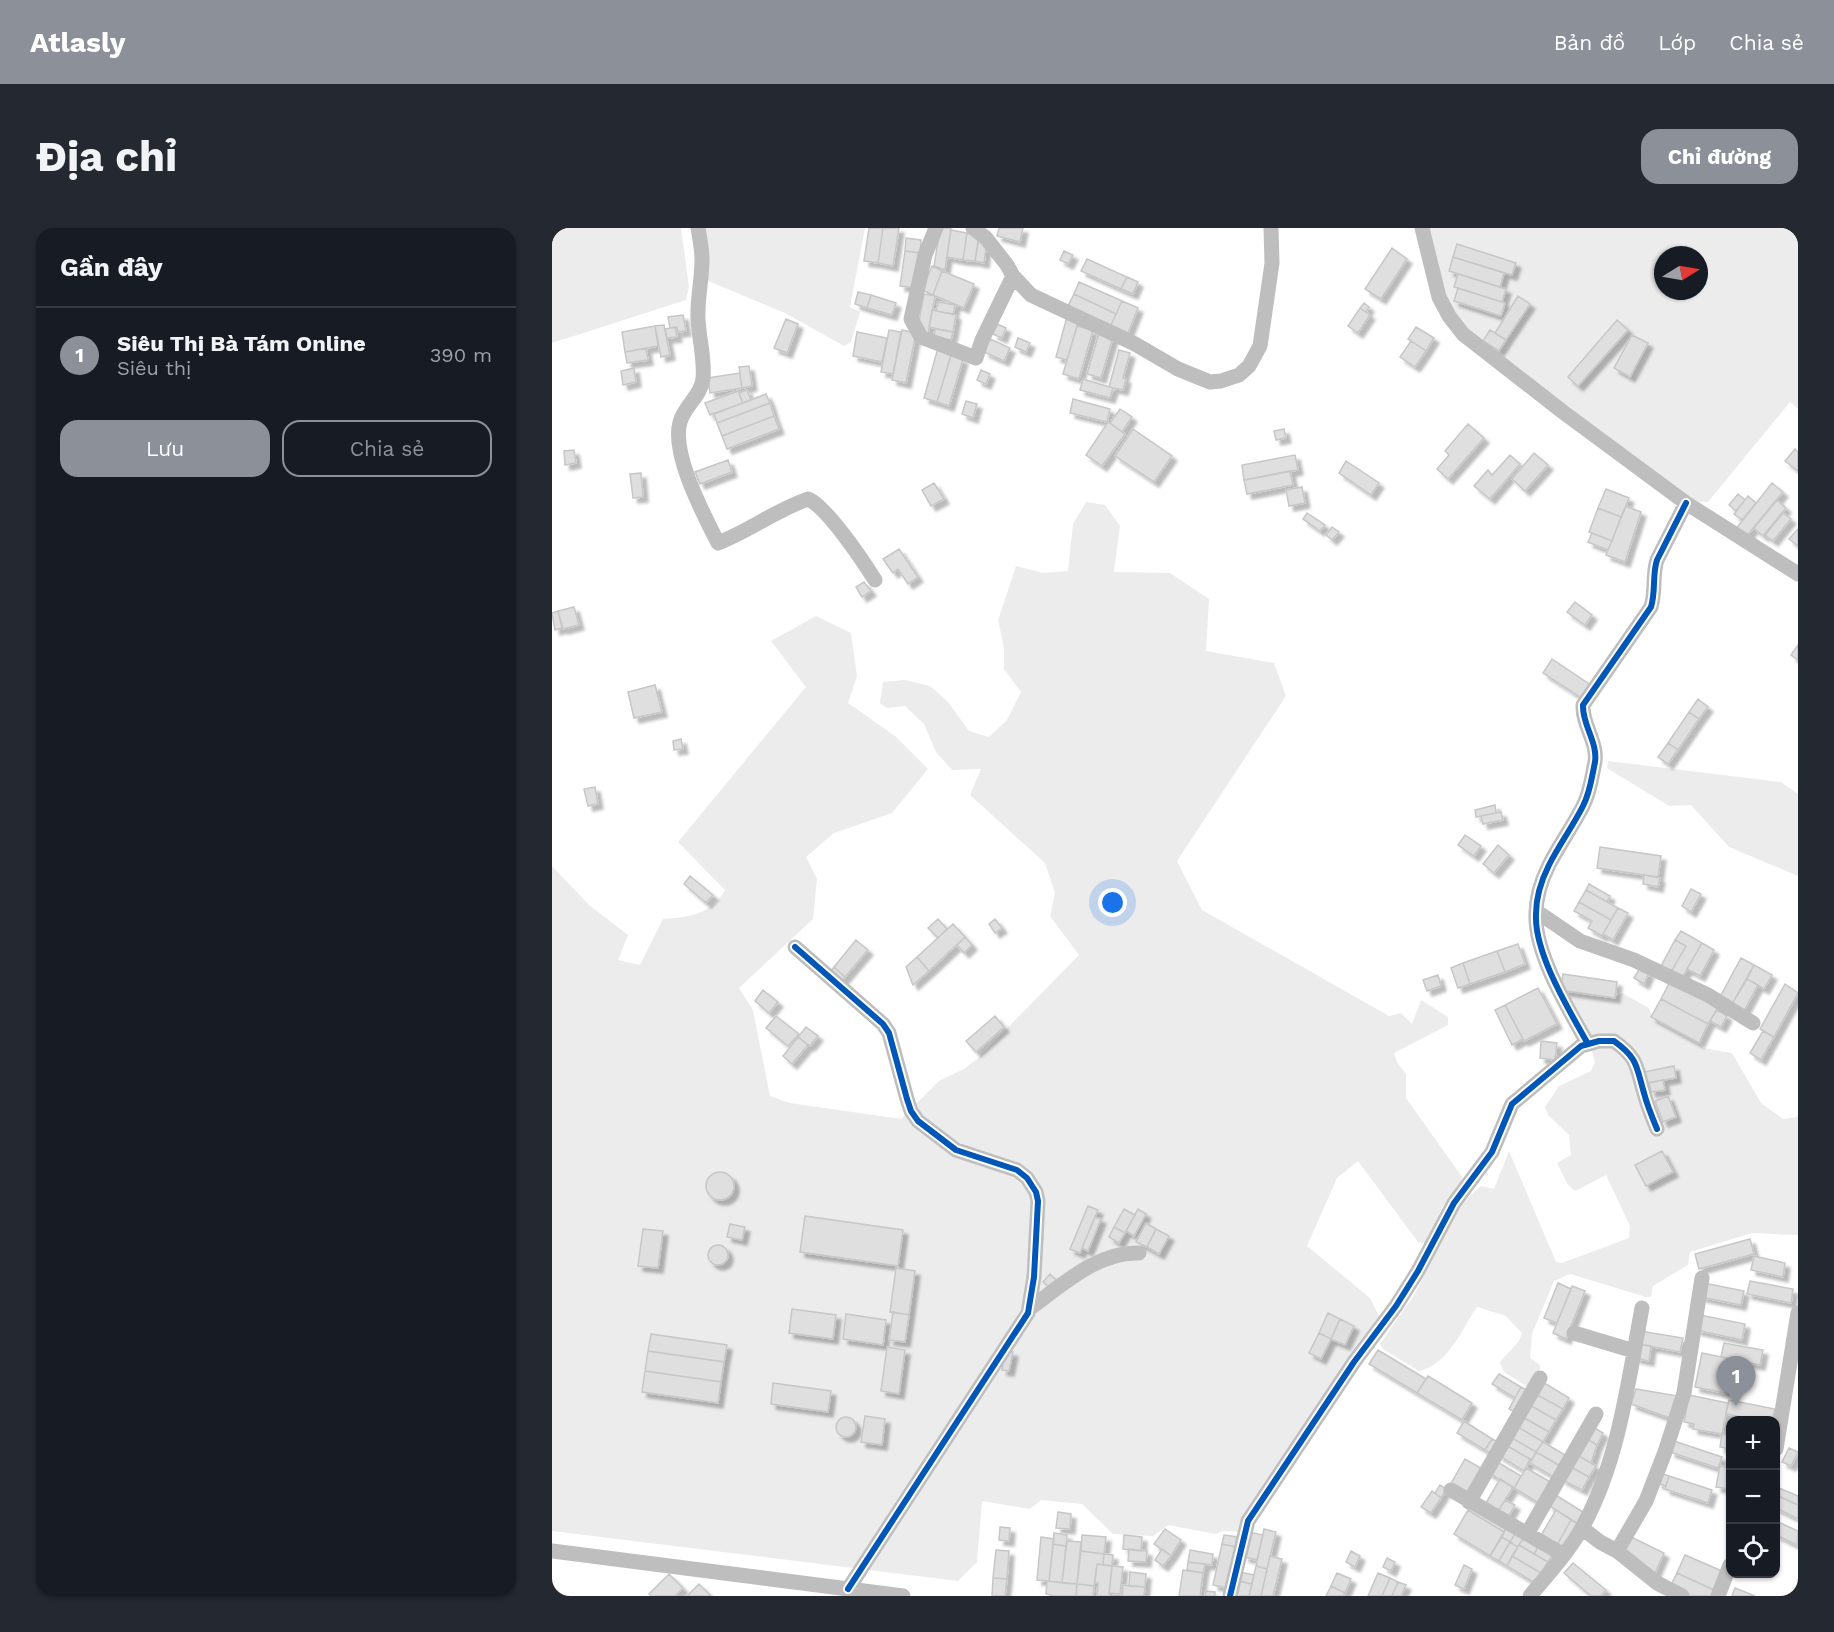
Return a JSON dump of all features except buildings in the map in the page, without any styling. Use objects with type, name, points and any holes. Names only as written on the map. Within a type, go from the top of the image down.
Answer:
[{"type":"street","points":[[698,228],[702,261],[698,321],[704,367],[703,382],[683,413],[679,430],[683,462],[705,518],[718,543],[808,499],[839,530],[875,580]]},
{"type":"street","points":[[936,228],[925,255],[911,319],[921,337],[976,358],[982,340],[1013,276]]},
{"type":"street","points":[[973,228],[986,238],[1013,276],[1031,295],[1135,344],[1178,369],[1210,382],[1239,375],[1249,366],[1260,346],[1272,263],[1271,228]]},
{"type":"street","points":[[1422,228],[1439,297],[1449,316],[1463,334],[1686,503],[1798,574]]},
{"type":"street","points":[[1588,1044],[1557,986],[1545,957],[1536,922],[1536,911],[1548,868],[1584,804],[1591,784],[1596,758],[1584,721],[1583,705],[1651,607],[1654,568],[1686,503]]},
{"type":"street","points":[[1536,911],[1580,941],[1634,960],[1708,995],[1753,1023]]},
{"type":"street","points":[[795,947],[883,1024],[889,1033],[911,1112],[918,1121],[956,1150],[1017,1170],[1031,1184],[1038,1201],[1034,1277],[1029,1309],[1010,1343],[848,1589]]},
{"type":"street","points":[[1230,1596],[1248,1521],[1354,1362],[1396,1306],[1418,1271],[1454,1203],[1492,1152],[1512,1104],[1581,1046],[1599,1041],[1614,1041],[1622,1046],[1640,1072],[1643,1091],[1657,1129]]},
{"type":"street","points":[[1029,1309],[1103,1260],[1122,1254],[1139,1253]]},
{"type":"street","points":[[1617,1551],[1646,1501],[1684,1393],[1702,1278]]},
{"type":"street","points":[[1530,1596],[1564,1555],[1582,1528],[1606,1475],[1642,1308]]},
{"type":"street","points":[[1780,1424],[1798,1312]]},
{"type":"street","points":[[1574,1333],[1634,1351]]},
{"type":"street","points":[[1469,1502],[1540,1378]]},
{"type":"street","points":[[1527,1534],[1596,1414]]},
{"type":"street","points":[[1451,1490],[1564,1555]]},
{"type":"street","points":[[1582,1528],[1600,1542],[1617,1551],[1658,1583],[1682,1596]]},
{"type":"street","points":[[552,1551],[903,1596]]},
{"type":"street","points":[[1718,1596],[1726,1578]]},
{"type":"shaded area","points":[[552,228],[681,228],[689,287],[686,300],[552,343]]},
{"type":"shaded area","points":[[702,228],[865,228],[850,307],[860,312],[851,342],[844,346],[785,313],[706,280]]},
{"type":"shaded area","points":[[1427,228],[1798,228],[1798,409],[1790,402],[1708,502],[1690,499],[1464,329],[1442,289]]},
{"type":"shaded area","points":[[1086,502],[1105,505],[1120,526],[1114,572],[1170,573],[1209,599],[1206,651],[1274,663],[1286,696],[1177,861],[1202,910],[1389,1016],[1401,1013],[1412,1024],[1421,1000],[1448,1017],[1448,1025],[1394,1053],[1397,1062],[1406,1074],[1406,1098],[1462,1177],[1461,1186],[1442,1207],[1429,1244],[1418,1242],[1358,1161],[1337,1178],[1307,1246],[1370,1298],[1379,1316],[1240,1532],[1223,1531],[1216,1534],[1168,1525],[1153,1536],[1113,1534],[1082,1504],[1041,1500],[1030,1509],[982,1501],[977,1562],[958,1581],[552,1531],[552,866],[589,905],[628,935],[618,960],[640,965],[663,919],[690,916],[706,910],[725,890],[678,842],[806,687],[771,641],[816,616],[851,633],[857,676],[848,703],[895,736],[928,769],[892,813],[834,833],[806,857],[817,879],[813,919],[739,988],[753,1010],[770,1096],[790,1103],[901,1119],[939,1081],[964,1069],[977,1059],[1079,955],[1050,916],[1055,893],[1045,863],[970,795],[981,769],[952,770],[936,752],[924,724],[905,706],[887,708],[880,703],[883,682],[905,680],[930,686],[948,702],[969,731],[989,737],[1007,720],[1021,692],[1004,669],[1004,648],[998,620],[1016,566],[1043,573],[1068,571],[1073,524]]},
{"type":"shaded area","points":[[1608,761],[1781,782],[1798,794],[1798,876],[1729,847],[1691,805],[1669,806],[1607,768]]},
{"type":"shaded area","points":[[1560,990],[1614,998],[1622,993],[1649,1008],[1652,1017],[1699,1043],[1703,1048],[1732,1053],[1761,1103],[1783,1119],[1797,1117],[1798,1114],[1798,1235],[1752,1233],[1690,1252],[1688,1265],[1653,1286],[1651,1297],[1570,1274],[1554,1281],[1532,1334],[1530,1358],[1540,1365],[1540,1369],[1529,1388],[1504,1372],[1500,1362],[1519,1341],[1522,1333],[1506,1316],[1477,1307],[1446,1354],[1429,1367],[1419,1371],[1383,1349],[1380,1344],[1414,1295],[1461,1204],[1481,1186],[1494,1189],[1509,1151],[1556,1262],[1562,1263],[1629,1238],[1630,1226],[1606,1175],[1575,1191],[1568,1185],[1557,1163],[1571,1155],[1569,1135],[1548,1115],[1545,1107],[1559,1086],[1591,1071],[1595,1062],[1588,1039]]},
{"type":"cycle path","points":[[1588,1044],[1554,981],[1547,963],[1537,929],[1537,902],[1546,870],[1583,806],[1590,784],[1595,755],[1583,705],[1651,607],[1657,560],[1686,503]]},
{"type":"cycle path","points":[[795,947],[883,1024],[889,1033],[911,1111],[918,1121],[956,1150],[1017,1170],[1027,1178],[1036,1192],[1038,1201],[1034,1277],[1028,1313],[848,1589]]},
{"type":"cycle path","points":[[1230,1596],[1248,1521],[1354,1362],[1396,1306],[1418,1271],[1454,1203],[1492,1152],[1512,1104],[1581,1046],[1599,1041],[1614,1041],[1628,1053],[1638,1070],[1657,1129]]},
{"type":"place","name":"Siêu Thị Bà Tám Online","points":[[1736,1406]]}]
